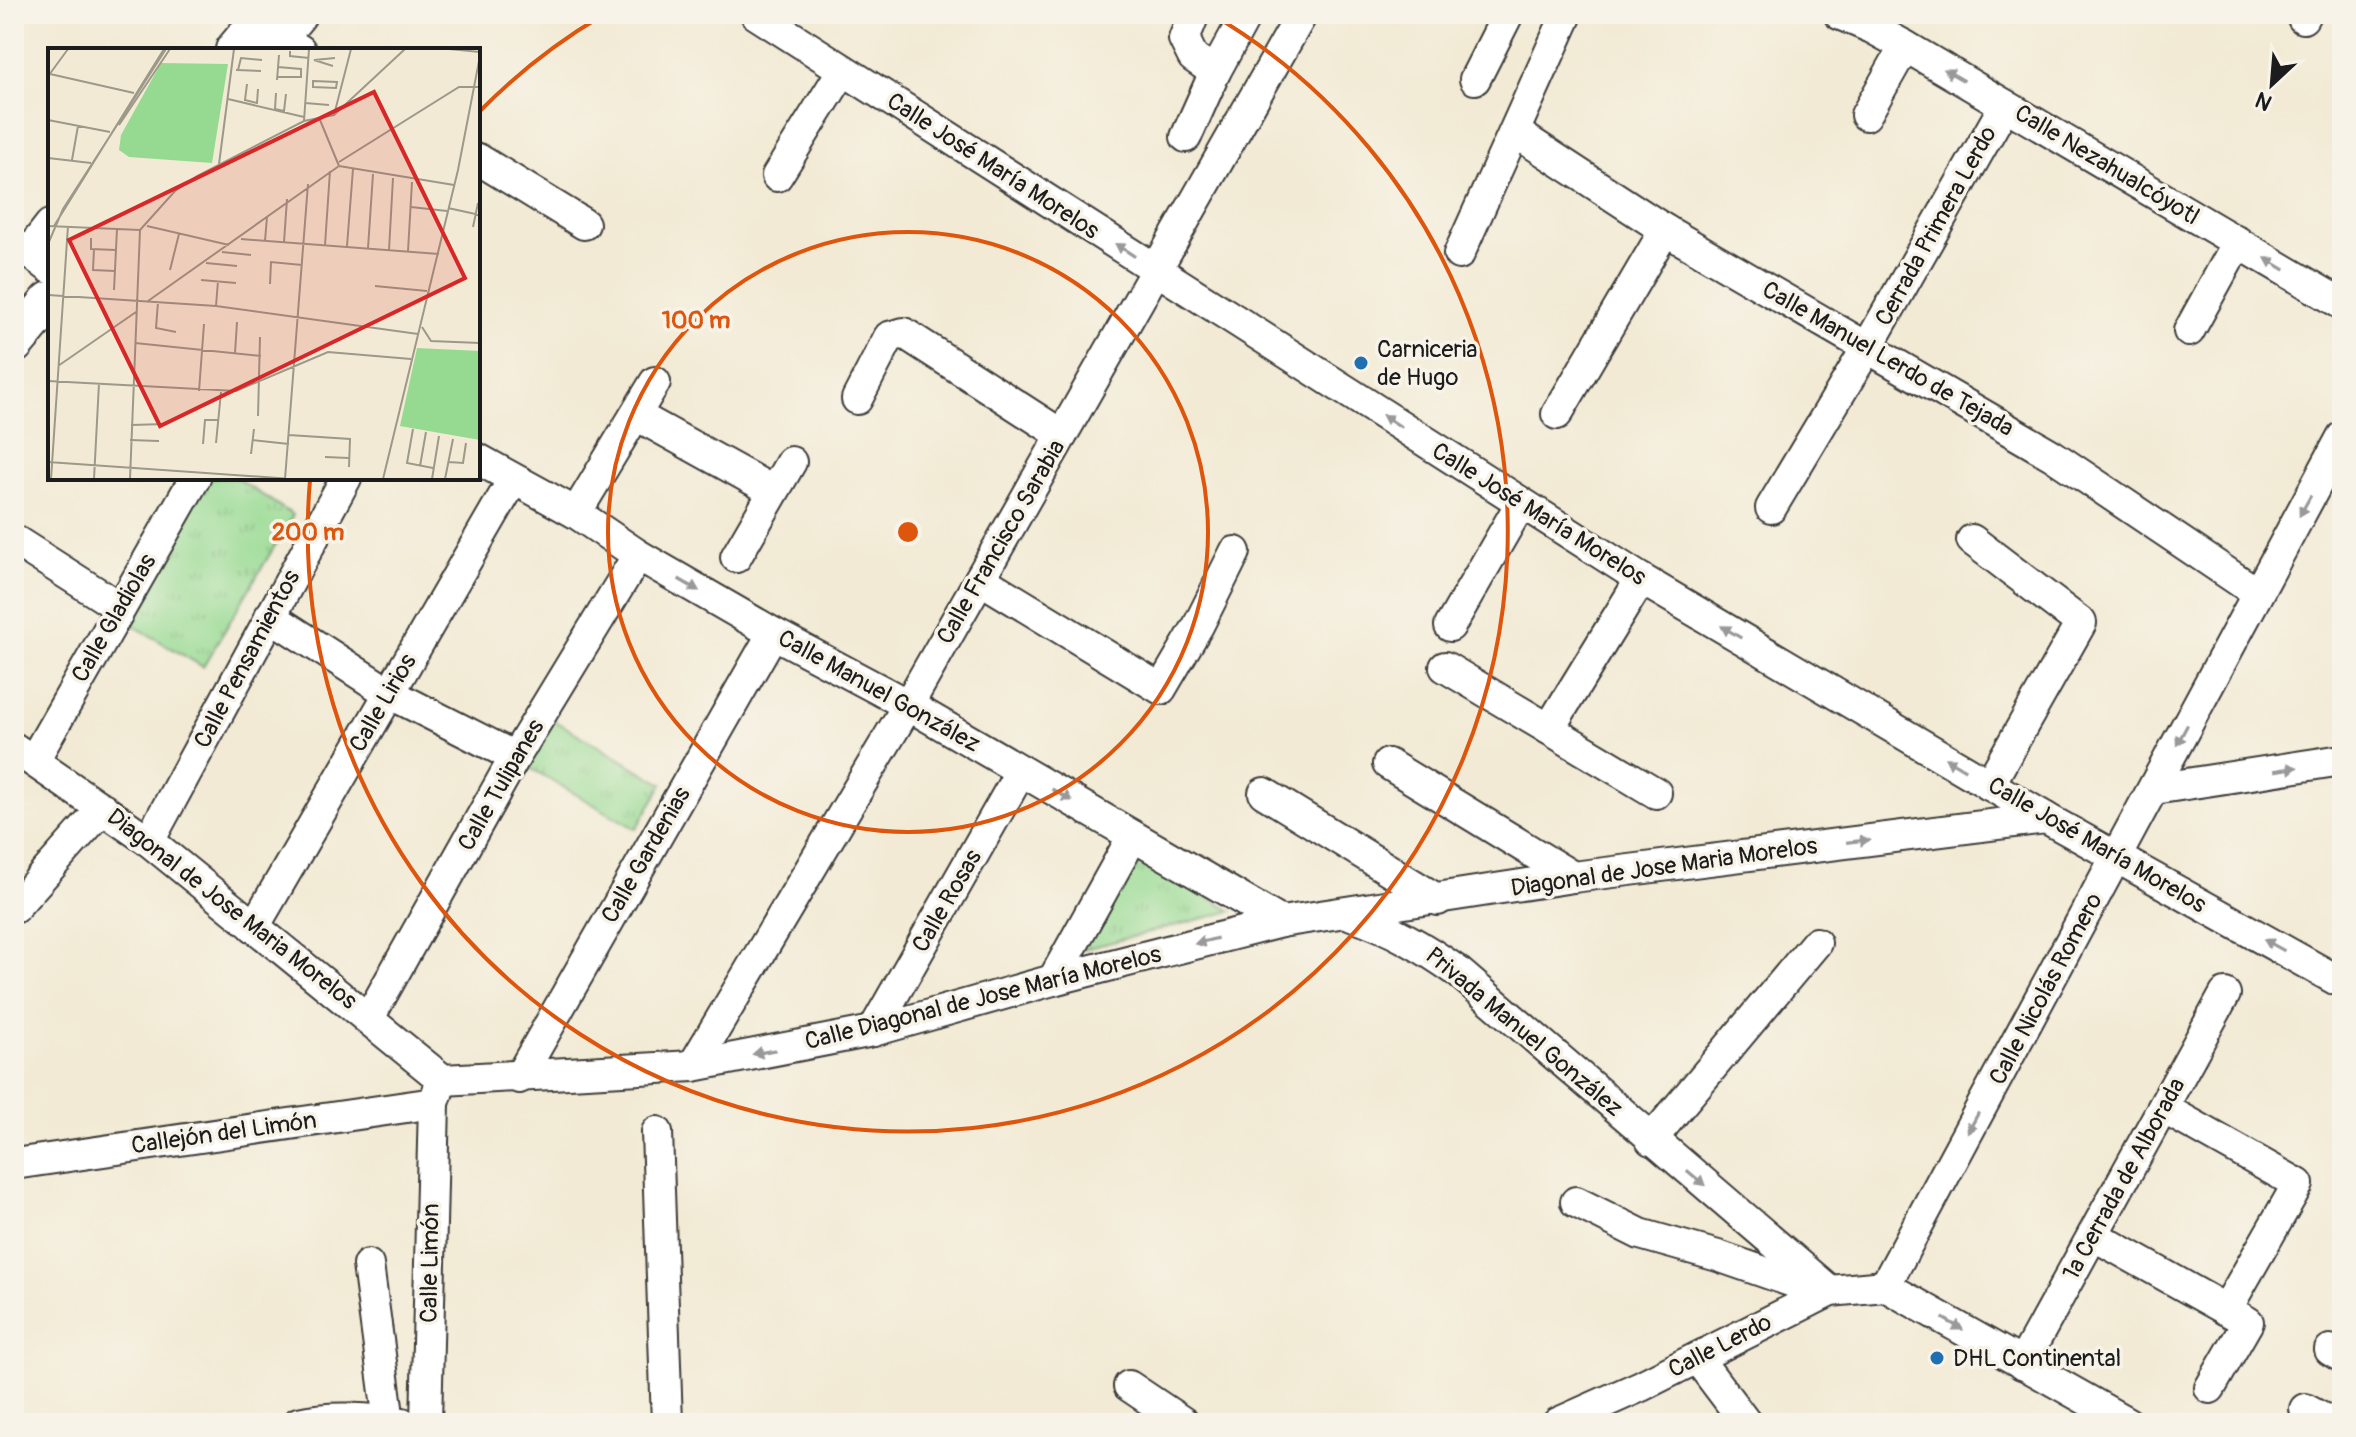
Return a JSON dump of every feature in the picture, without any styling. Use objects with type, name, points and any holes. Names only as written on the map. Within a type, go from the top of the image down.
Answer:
[{"type":"main road","points":[[240,48],[281,33]]},
{"type":"main road","points":[[14,344],[48,303]]},
{"type":"street","name":"Calle José María Morelos","points":[[756,14],[794,24],[843,70],[1641,579],[2046,818],[2342,983]]},
{"type":"street","points":[[1194,14],[1184,39],[1193,57],[1215,72]]},
{"type":"street","name":"Calle Francisco Sarabia","points":[[693,1066],[908,705],[1302,14]]},
{"type":"street","points":[[1475,79],[1508,14]]},
{"type":"street","points":[[1459,254],[1567,14]]},
{"type":"street","name":"Calle Nezahualcóyotl","points":[[1839,14],[1876,21],[1905,46],[2342,304]]},
{"type":"street","points":[[1186,137],[1215,72],[1246,15]]},
{"type":"street","points":[[1866,115],[1905,46]]},
{"type":"street","points":[[777,176],[843,70]]},
{"type":"street","name":"Cerrada Primera Lerdo","points":[[1771,508],[1867,348],[2005,105]]},
{"type":"street","name":"Calle Manuel Lerdo de Tejada","points":[[1515,132],[1665,230],[2052,455],[2257,593]]},
{"type":"street","points":[[480,160],[584,224]]},
{"type":"street","points":[[31,262],[48,229]]},
{"type":"street","points":[[1557,414],[1665,230]]},
{"type":"street","points":[[2189,331],[2238,242]]},
{"type":"street","points":[[857,399],[889,337],[904,333],[1062,435]]},
{"type":"street","points":[[576,513],[655,382]]},
{"type":"street","points":[[636,415],[773,491]]},
{"type":"street","name":"Calle Nicolás Romero","points":[[1885,1286],[2342,437]]},
{"type":"street","name":"Calle Manuel González","points":[[480,460],[576,513],[638,555],[773,633],[908,705],[1281,922]]},
{"type":"street","points":[[736,557],[791,462]]},
{"type":"street","name":"Calle Gladiolas","points":[[24,754],[119,607],[194,480]]},
{"type":"street","name":"Calle Pensamientos","points":[[149,841],[345,480]]},
{"type":"street","name":"Calle Lirios","points":[[254,927],[513,480]]},
{"type":"street","points":[[1450,626],[1521,503]]},
{"type":"street","points":[[14,540],[119,607]]},
{"type":"street","points":[[1972,540],[2081,623],[1989,785]]},
{"type":"street","points":[[980,579],[1161,689],[1198,626],[1235,552]]},
{"type":"street","name":"Calle Tulipanes","points":[[369,1018],[515,757],[638,555]]},
{"type":"street","points":[[1549,729],[1641,579]]},
{"type":"street","points":[[270,616],[389,693],[515,757]]},
{"type":"street","name":"Calle Gardenias","points":[[519,1078],[773,633]]},
{"type":"street","points":[[1445,667],[1656,793]]},
{"type":"street","name":"Diagonal de Jose Maria Morelos","points":[[24,754],[149,841],[369,1018],[438,1091]]},
{"type":"street","points":[[2154,789],[2342,760]]},
{"type":"street","points":[[1388,764],[1573,877]]},
{"type":"street","name":"Calle Rosas","points":[[873,1031],[1021,771]]},
{"type":"street","points":[[1264,793],[1438,900]]},
{"type":"street","points":[[14,908],[103,808]]},
{"type":"street","name":"Diagonal de Jose Maria Morelos","points":[[1281,922],[1573,877],[2046,818]]},
{"type":"street","points":[[1053,980],[1133,836]]},
{"type":"street","name":"Privada Manuel González","points":[[1346,914],[1392,930],[1422,946],[1457,971],[1651,1140],[1819,1296]]},
{"type":"street","name":"Calle Diagonal de Jose María Morelos","points":[[438,1091],[519,1078],[693,1066],[873,1031],[1053,980],[1281,922]]},
{"type":"street","points":[[1651,1140],[1816,943]]},
{"type":"street","name":"1a Cerrada de Alborada","points":[[2022,1364],[2225,994]]},
{"type":"street","name":"Callejón del Limón","points":[[14,1164],[438,1091]]},
{"type":"street","name":"Calle Limón","points":[[426,1423],[438,1091]]},
{"type":"street","points":[[2163,1108],[2298,1184],[2226,1310]]},
{"type":"street","points":[[657,1132],[667,1423]]},
{"type":"street","points":[[1576,1202],[1640,1234],[1796,1283],[1819,1296]]},
{"type":"street","points":[[2093,1235],[2248,1322],[2210,1388]]},
{"type":"street","points":[[312,1421],[396,1422],[382,1385],[368,1265]]},
{"type":"street","points":[[1885,1286],[2128,1423]]},
{"type":"street","name":"Calle Lerdo","points":[[1558,1423],[1819,1296],[1885,1286]]},
{"type":"street","points":[[1697,1358],[1746,1423]]},
{"type":"street","points":[[1129,1386],[1184,1423]]},
{"type":"street","points":[[2305,1409],[2331,1423]]},
{"type":"green space","points":[[205,480],[239,480],[293,515],[203,667],[124,620]]},
{"type":"green space","points":[[552,719],[663,784],[636,829],[525,765]]},
{"type":"green space","points":[[1132,854],[1232,911],[1081,950]]},
{"type":"place","name":"Carniceria de Hugo","points":[[1361,363]]},
{"type":"place","name":"DHL Continental","points":[[1937,1358]]}]
